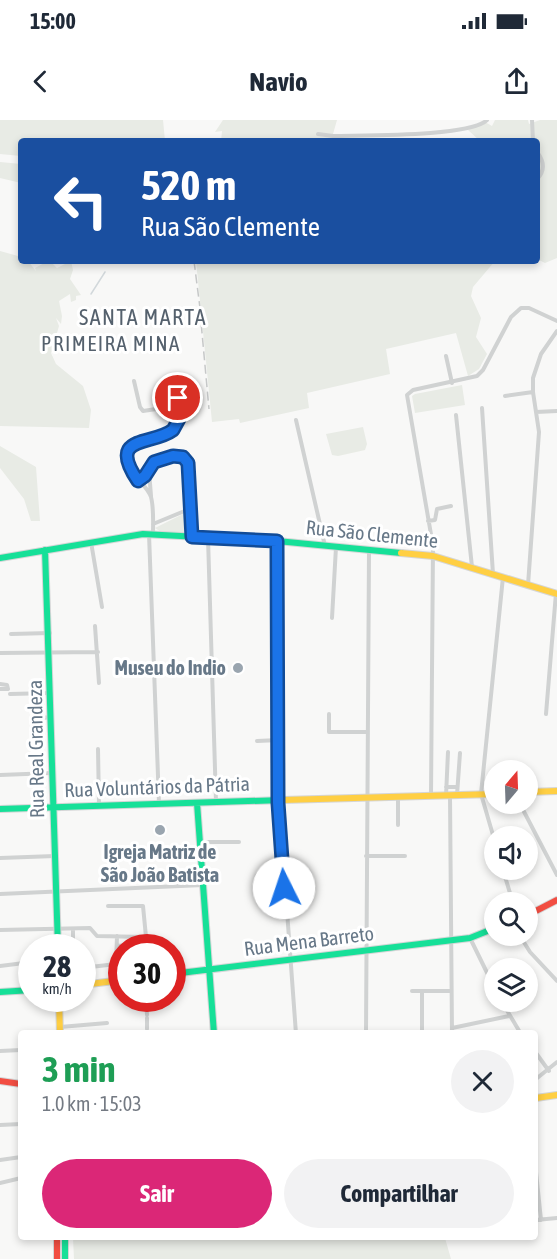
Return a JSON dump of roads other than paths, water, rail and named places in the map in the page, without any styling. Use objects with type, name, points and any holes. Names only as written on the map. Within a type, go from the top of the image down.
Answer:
[{"type":"main road","name":"Rua São Clemente","points":[[0,558],[151,534],[277,541],[432,556],[556,594]]},
{"type":"main road","points":[[277,541],[279,800]]},
{"type":"main road","name":"Rua Real Grandeza","points":[[45,550],[53,653],[51,693],[57,934]]},
{"type":"main road","points":[[538,792],[557,791]]},
{"type":"main road","name":"Rua Voluntários da Pátria","points":[[0,808],[481,794]]},
{"type":"main road","points":[[196,802],[201,842],[214,1030]]},
{"type":"main road","points":[[538,910],[557,900]]},
{"type":"main road","name":"Rua Mena Barreto","points":[[186,972],[470,938],[484,932]]},
{"type":"main road","points":[[0,992],[18,991]]},
{"type":"main road","points":[[59,1012],[60,1030]]},
{"type":"main road","points":[[0,1081],[18,1084]]},
{"type":"main road","points":[[538,1098],[557,1095]]},
{"type":"main road","points":[[57,1240],[57,1259]]},
{"type":"main road","points":[[65,1240],[65,1258]]},
{"type":"street","points":[[318,134],[333,136],[434,132],[477,127],[487,120]]},
{"type":"street","points":[[532,120],[533,138]]},
{"type":"street","points":[[540,158],[543,163],[540,176]]},
{"type":"street","points":[[431,796],[432,556],[407,397],[410,391],[468,379],[483,370],[516,311],[521,308],[529,308],[557,321]]},
{"type":"street","points":[[528,585],[539,432],[533,392],[538,359],[557,331]]},
{"type":"street","points":[[446,356],[452,383]]},
{"type":"street","points":[[134,381],[143,411],[176,406]]},
{"type":"street","points":[[151,496],[138,481],[128,463],[131,448],[139,441],[171,432],[179,419],[176,406],[177,390]]},
{"type":"street","points":[[505,396],[533,392]]},
{"type":"street","points":[[482,408],[494,574]]},
{"type":"street","points":[[536,411],[557,411]]},
{"type":"street","points":[[456,415],[472,567]]},
{"type":"street","points":[[296,420],[325,546]]},
{"type":"street","points":[[138,481],[156,461],[173,456],[184,458],[188,463],[192,537]]},
{"type":"street","points":[[149,470],[153,524],[151,534],[159,803]]},
{"type":"street","points":[[428,521],[435,520],[437,509],[451,506]]},
{"type":"street","points":[[153,524],[192,508]]},
{"type":"street","points":[[208,538],[216,802]]},
{"type":"street","points":[[92,542],[102,607]]},
{"type":"street","points":[[332,618],[336,547]]},
{"type":"street","points":[[366,1030],[369,549]]},
{"type":"street","points":[[490,826],[481,794],[503,577]]},
{"type":"street","points":[[546,714],[556,594]]},
{"type":"street","points":[[96,626],[99,683]]},
{"type":"street","points":[[11,634],[50,633]]},
{"type":"street","points":[[0,654],[98,652]]},
{"type":"street","points":[[0,684],[8,685],[8,689],[0,690]]},
{"type":"street","points":[[10,694],[51,693]]},
{"type":"street","points":[[329,714],[329,732],[368,732]]},
{"type":"street","points":[[42,718],[52,717]]},
{"type":"street","points":[[257,741],[279,740]]},
{"type":"street","points":[[98,749],[99,805]]},
{"type":"street","points":[[448,752],[446,787],[452,1028],[509,1016]]},
{"type":"street","points":[[457,795],[460,753]]},
{"type":"street","points":[[0,775],[53,773]]},
{"type":"street","points":[[446,787],[457,787]]},
{"type":"street","points":[[398,797],[398,825]]},
{"type":"street","points":[[279,800],[296,1030]]},
{"type":"street","points":[[525,814],[557,875]]},
{"type":"street","points":[[201,842],[238,842]]},
{"type":"street","points":[[0,858],[55,856]]},
{"type":"street","points":[[366,856],[405,856]]},
{"type":"street","points":[[0,894],[204,885]]},
{"type":"street","points":[[108,906],[143,906],[143,934]]},
{"type":"street","points":[[0,930],[90,928],[97,936],[108,936]]},
{"type":"street","points":[[73,929],[73,934]]},
{"type":"street","points":[[470,938],[484,967]]},
{"type":"street","points":[[526,946],[557,981]]},
{"type":"street","points":[[0,966],[18,964]]},
{"type":"street","points":[[412,991],[451,991]]},
{"type":"street","points":[[422,991],[422,1030]]},
{"type":"street","points":[[147,1012],[147,1029]]},
{"type":"street","points":[[507,1012],[518,1030]]},
{"type":"street","points":[[60,1030],[107,1023]]},
{"type":"street","points":[[0,1051],[18,1050]]},
{"type":"street","points":[[538,1056],[549,1071]]},
{"type":"street","points":[[538,1078],[549,1071],[557,1062]]},
{"type":"street","points":[[0,1125],[18,1124]]},
{"type":"street","points":[[0,1160],[18,1157]]},
{"type":"street","points":[[0,1184],[18,1179]]},
{"type":"street","points":[[538,1220],[557,1218]]},
{"type":"waterway","points":[[91,294],[105,272]]},
{"type":"railway","points":[[194,264],[200,308]]},
{"type":"railway","points":[[200,311],[209,409]]},
{"type":"place","name":"Museu do Indio","points":[[238,668]]},
{"type":"place","name":"Igreja Matriz de São João Batista","points":[[160,830]]},
{"type":"district","name":"SANTA MARTA","points":[[143,317]]},
{"type":"district","name":"PRIMEIRA MINA","points":[[111,344]]}]
